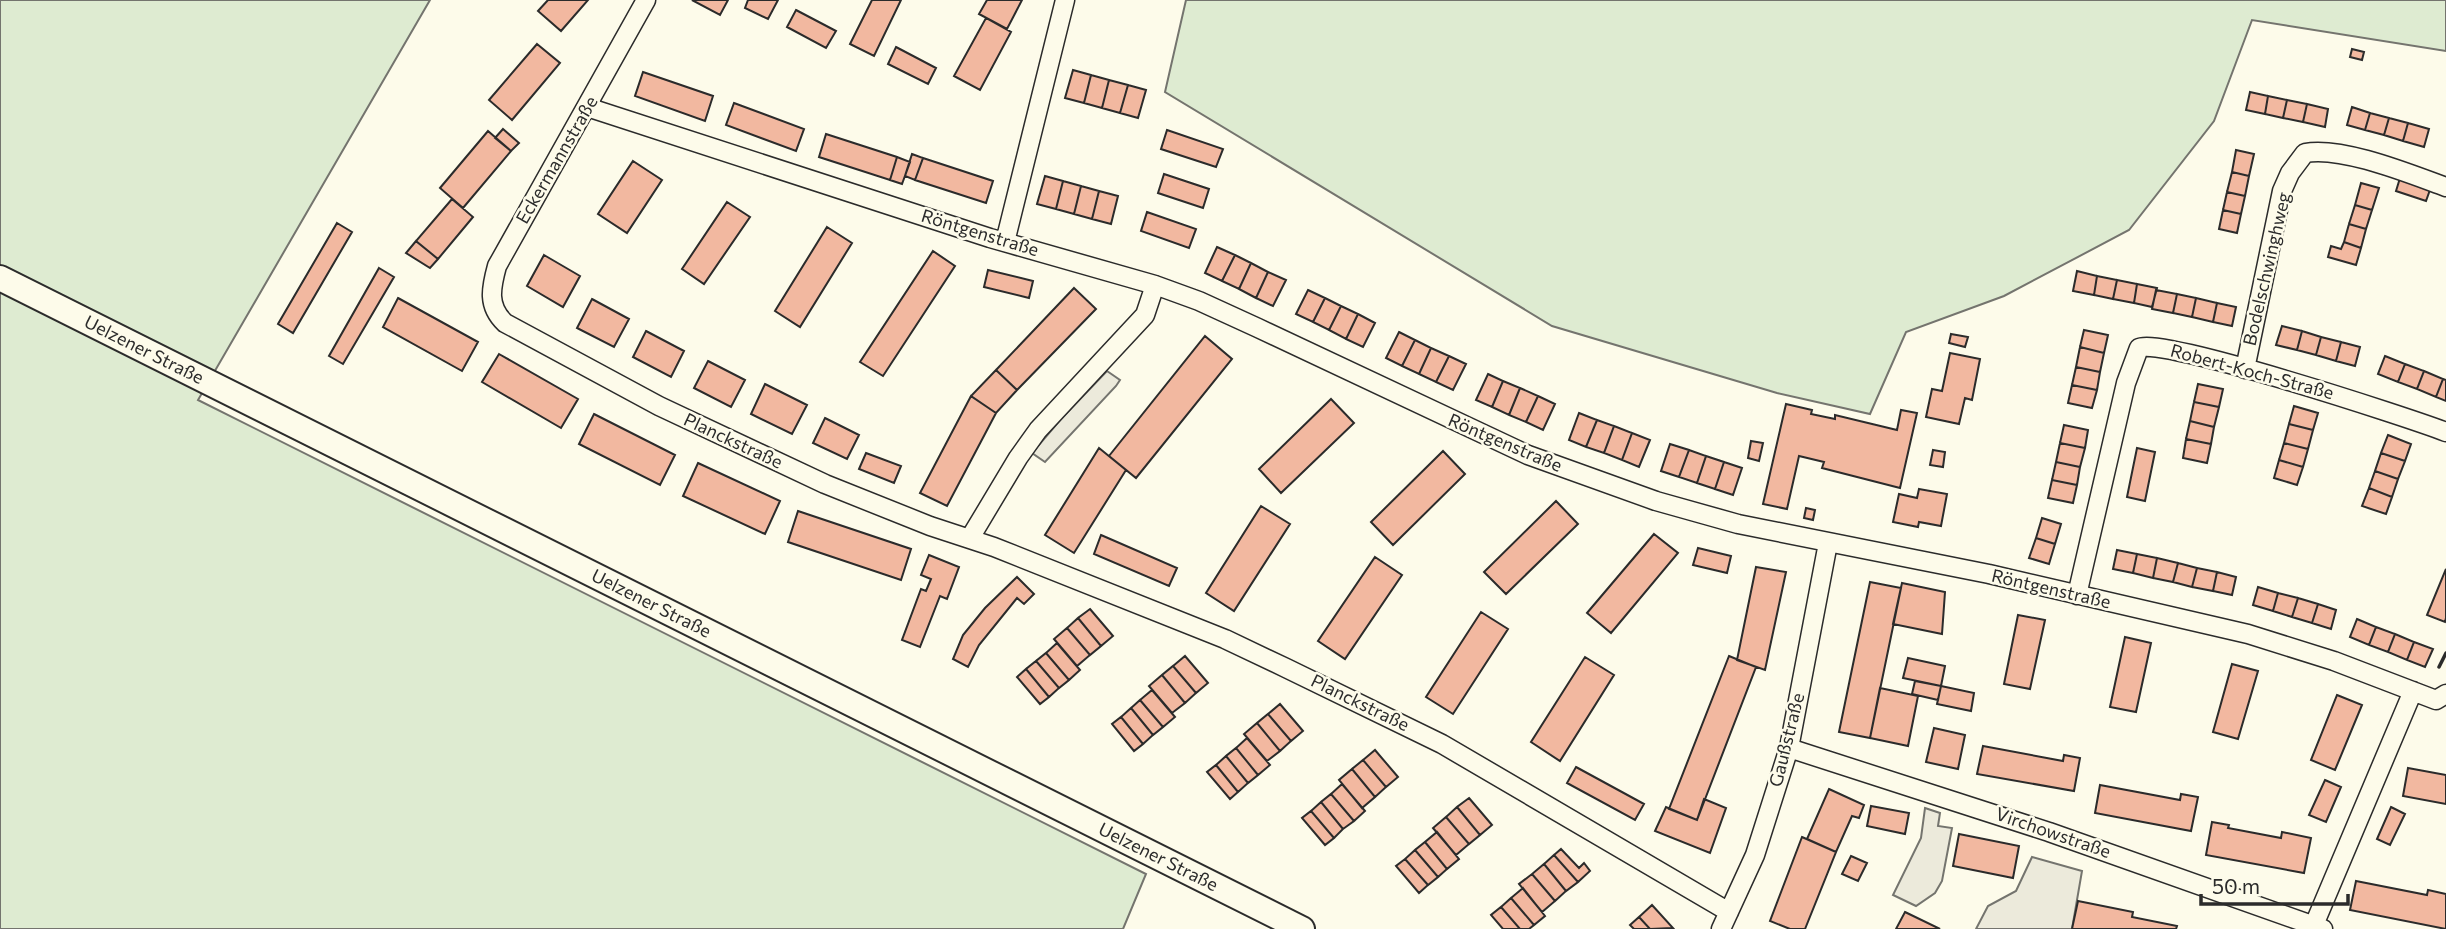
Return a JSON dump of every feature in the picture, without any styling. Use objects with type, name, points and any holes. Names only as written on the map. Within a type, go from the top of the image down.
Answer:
[{"type":"main road","name":"Uelzener Straße","points":[[0,278],[1302,929]]},
{"type":"street","name":"Eckermannstraße","points":[[505,323],[498,316],[491,296],[498,265],[646,0]]},
{"type":"street","points":[[1005,242],[1065,0]]},
{"type":"street","name":"Röntgenstraße","points":[[587,107],[1005,242],[1155,285],[1199,301],[1403,398],[1561,468],[1694,512],[1828,544],[1989,574],[2248,634],[2334,661],[2436,700],[2446,694]]},
{"type":"street","name":"Bodelschwinghweg","points":[[2245,369],[2282,191],[2290,173],[2305,153],[2320,150],[2349,156],[2446,187]]},
{"type":"street","points":[[970,538],[1038,430],[1145,315],[1155,285]]},
{"type":"street","name":"Planckstraße","points":[[505,323],[636,395],[769,459],[863,500],[970,538],[1225,639],[1431,738],[1729,912]]},
{"type":"street","name":"Robert-Koch-Straße","points":[[2077,595],[2126,383],[2139,348],[2144,345],[2318,390],[2446,432]]},
{"type":"street","name":"Gaußstraße","points":[[1721,929],[1755,855],[1789,748],[1828,544]]},
{"type":"street","name":"Virchowstraße","points":[[1789,748],[2054,834],[2318,927],[2413,691]]},
{"type":"green space","points":[[0,0],[430,0],[198,400],[1146,874],[1123,929],[0,929]]},
{"type":"green space","points":[[1186,0],[2446,0],[2446,51],[2252,20],[2214,121],[2129,230],[2004,296],[1906,332],[1870,414],[1777,393],[1552,326],[1165,92]]},
{"type":"shaded area","points":[[1107,371],[1120,380],[1116,386],[1045,462],[1032,453],[1061,419]]},
{"type":"shaded area","points":[[1925,808],[1940,813],[1938,826],[1952,828],[1942,881],[1935,893],[1916,906],[1893,895],[1921,838]]},
{"type":"shaded area","points":[[2032,857],[2082,871],[2072,929],[1976,929],[1988,906],[2016,891]]},
{"type":"building","points":[[548,0],[588,0],[561,31],[538,11]]},
{"type":"building","points":[[692,0],[728,0],[720,15]]},
{"type":"building","points":[[748,0],[778,0],[768,19],[745,8]]},
{"type":"building","points":[[872,0],[901,0],[874,56],[850,44]]},
{"type":"building","points":[[987,0],[1022,0],[1007,29],[979,14]]},
{"type":"building","points":[[796,10],[836,31],[826,48],[787,27]]},
{"type":"building","points":[[986,18],[1011,32],[980,90],[954,76]]},
{"type":"building","points":[[537,44],[560,63],[512,120],[489,100]]},
{"type":"building","points":[[896,47],[936,68],[928,84],[888,64]]},
{"type":"building","points":[[2352,49],[2364,52],[2362,60],[2350,57]]},
{"type":"building","points":[[1073,70],[1091,75],[1084,103],[1065,98]]},
{"type":"building","points":[[643,72],[713,96],[705,121],[635,96]]},
{"type":"building","points":[[1091,75],[1109,80],[1102,108],[1084,103]]},
{"type":"building","points":[[1109,80],[1128,85],[1120,113],[1102,108]]},
{"type":"building","points":[[1128,85],[1146,90],[1138,118],[1120,113]]},
{"type":"building","points":[[2250,92],[2268,96],[2265,114],[2246,110]]},
{"type":"building","points":[[2268,96],[2287,100],[2283,118],[2265,114]]},
{"type":"building","points":[[2287,100],[2307,104],[2303,122],[2283,118]]},
{"type":"building","points":[[734,103],[804,129],[796,151],[726,125]]},
{"type":"building","points":[[2307,104],[2328,109],[2325,127],[2303,122]]},
{"type":"building","points":[[2352,107],[2370,113],[2365,130],[2347,125]]},
{"type":"building","points":[[2370,113],[2389,118],[2384,135],[2365,130]]},
{"type":"building","points":[[2389,118],[2408,123],[2403,141],[2384,135]]},
{"type":"building","points":[[2408,123],[2429,129],[2424,147],[2403,141]]},
{"type":"building","points":[[503,129],[519,143],[511,151],[495,138]]},
{"type":"building","points":[[1167,130],[1223,149],[1216,167],[1161,149]]},
{"type":"building","points":[[488,131],[511,151],[463,208],[440,188]]},
{"type":"building","points":[[826,134],[897,157],[890,180],[819,157]]},
{"type":"building","points":[[2236,150],[2254,154],[2249,176],[2232,172]]},
{"type":"building","points":[[912,154],[923,158],[915,180],[905,176]]},
{"type":"building","points":[[897,157],[910,162],[902,184],[890,180]]},
{"type":"building","points":[[923,158],[993,181],[986,203],[915,180]]},
{"type":"building","points":[[633,161],[662,180],[627,233],[598,214]]},
{"type":"building","points":[[2232,172],[2249,176],[2245,196],[2227,192]]},
{"type":"building","points":[[1164,174],[1209,189],[1203,208],[1158,193]]},
{"type":"building","points":[[1045,176],[1063,181],[1056,209],[1037,204]]},
{"type":"building","points":[[2400,178],[2431,187],[2426,201],[2396,191]]},
{"type":"building","points":[[1063,181],[1081,186],[1074,214],[1056,209]]},
{"type":"building","points":[[2361,183],[2379,188],[2372,210],[2355,205]]},
{"type":"building","points":[[1081,186],[1099,191],[1092,219],[1074,214]]},
{"type":"building","points":[[1099,191],[1118,196],[1111,224],[1092,219]]},
{"type":"building","points":[[2227,192],[2245,196],[2241,214],[2223,210]]},
{"type":"building","points":[[452,199],[473,217],[438,259],[416,241]]},
{"type":"building","points":[[727,202],[750,217],[704,284],[682,269]]},
{"type":"building","points":[[2355,205],[2372,210],[2366,229],[2349,224]]},
{"type":"building","points":[[2223,210],[2241,214],[2237,233],[2219,229]]},
{"type":"building","points":[[1147,212],[1196,229],[1189,248],[1141,231]]},
{"type":"building","points":[[337,223],[352,232],[293,333],[278,324]]},
{"type":"building","points":[[2349,224],[2366,229],[2361,248],[2344,242]]},
{"type":"building","points":[[827,227],[852,243],[800,327],[775,311]]},
{"type":"building","points":[[416,241],[438,259],[430,268],[406,253]]},
{"type":"building","points":[[2344,242],[2361,248],[2356,265],[2328,257],[2331,246],[2341,249]]},
{"type":"building","points":[[1217,247],[1235,255],[1222,281],[1205,273]]},
{"type":"building","points":[[933,251],[955,266],[883,376],[860,362]]},
{"type":"building","points":[[544,255],[580,276],[563,307],[527,286]]},
{"type":"building","points":[[1235,255],[1251,263],[1239,289],[1222,281]]},
{"type":"building","points":[[1251,263],[1268,272],[1256,298],[1239,289]]},
{"type":"building","points":[[379,268],[394,277],[343,364],[329,356]]},
{"type":"building","points":[[988,270],[1033,281],[1029,298],[984,287]]},
{"type":"building","points":[[2077,271],[2097,276],[2094,295],[2073,291]]},
{"type":"building","points":[[1268,272],[1286,280],[1273,306],[1256,298]]},
{"type":"building","points":[[2097,276],[2117,280],[2113,299],[2094,295]]},
{"type":"building","points":[[2117,280],[2137,284],[2134,303],[2113,299]]},
{"type":"building","points":[[2137,284],[2157,288],[2152,307],[2134,303]]},
{"type":"building","points":[[1074,288],[1096,309],[1017,390],[996,370]]},
{"type":"building","points":[[1308,290],[1325,298],[1313,322],[1296,314]]},
{"type":"building","points":[[2156,290],[2177,294],[2173,313],[2152,309]]},
{"type":"building","points":[[2177,294],[2196,298],[2192,317],[2173,313]]},
{"type":"building","points":[[398,298],[478,342],[462,371],[383,327]]},
{"type":"building","points":[[1325,298],[1341,306],[1329,330],[1313,322]]},
{"type":"building","points":[[2196,298],[2217,303],[2213,322],[2192,317]]},
{"type":"building","points":[[592,299],[629,319],[614,347],[577,328]]},
{"type":"building","points":[[2217,303],[2236,307],[2232,326],[2213,322]]},
{"type":"building","points":[[1341,306],[1358,314],[1346,339],[1329,330]]},
{"type":"building","points":[[1358,314],[1375,323],[1363,347],[1346,339]]},
{"type":"building","points":[[2282,326],[2302,331],[2297,350],[2276,345]]},
{"type":"building","points":[[2084,330],[2108,335],[2104,353],[2080,347]]},
{"type":"building","points":[[646,331],[684,351],[671,377],[633,357]]},
{"type":"building","points":[[2302,331],[2321,337],[2316,355],[2297,350]]},
{"type":"building","points":[[1399,332],[1415,340],[1402,366],[1386,358]]},
{"type":"building","points":[[1951,334],[1968,337],[1965,347],[1949,343]]},
{"type":"building","points":[[1205,336],[1232,359],[1136,478],[1109,456]]},
{"type":"building","points":[[2321,337],[2341,342],[2336,361],[2316,355]]},
{"type":"building","points":[[1415,340],[1431,348],[1419,374],[1402,366]]},
{"type":"building","points":[[2341,342],[2360,347],[2355,366],[2336,361]]},
{"type":"building","points":[[2080,347],[2104,353],[2100,372],[2076,367]]},
{"type":"building","points":[[1431,348],[1449,356],[1436,382],[1419,374]]},
{"type":"building","points":[[1950,353],[1980,359],[1972,400],[1965,398],[1959,424],[1926,417],[1932,389],[1942,391]]},
{"type":"building","points":[[499,354],[578,399],[561,428],[482,382]]},
{"type":"building","points":[[1449,356],[1466,364],[1453,390],[1436,382]]},
{"type":"building","points":[[2385,356],[2405,364],[2398,382],[2378,374]]},
{"type":"building","points":[[708,361],[745,380],[731,407],[694,388]]},
{"type":"building","points":[[2405,364],[2424,371],[2417,389],[2398,382]]},
{"type":"building","points":[[2076,367],[2100,372],[2097,390],[2072,385]]},
{"type":"building","points":[[996,370],[1017,390],[996,413],[971,396]]},
{"type":"building","points":[[2424,371],[2443,379],[2436,397],[2417,389]]},
{"type":"building","points":[[1488,374],[1503,381],[1492,407],[1476,400]]},
{"type":"building","points":[[2443,379],[2446,380],[2446,401],[2436,397]]},
{"type":"building","points":[[1503,381],[1520,388],[1509,415],[1492,407]]},
{"type":"building","points":[[765,384],[807,405],[792,434],[751,414]]},
{"type":"building","points":[[2198,384],[2223,389],[2219,407],[2194,402]]},
{"type":"building","points":[[2072,385],[2097,390],[2092,408],[2068,403]]},
{"type":"building","points":[[1520,388],[1538,396],[1526,422],[1509,415]]},
{"type":"building","points":[[971,396],[996,413],[947,506],[920,493]]},
{"type":"building","points":[[1538,396],[1555,404],[1543,430],[1526,422]]},
{"type":"building","points":[[1331,399],[1354,423],[1281,493],[1259,469]]},
{"type":"building","points":[[2194,402],[2219,407],[2214,427],[2190,421]]},
{"type":"building","points":[[1786,404],[1812,410],[1811,414],[1835,419],[1835,415],[1897,430],[1901,410],[1917,413],[1900,488],[1822,468],[1824,462],[1799,456],[1787,509],[1763,504]]},
{"type":"building","points":[[2294,406],[2318,413],[2313,430],[2289,424]]},
{"type":"building","points":[[1579,413],[1597,420],[1586,447],[1569,440]]},
{"type":"building","points":[[594,414],[675,455],[660,485],[579,444]]},
{"type":"building","points":[[825,418],[859,435],[847,459],[813,443]]},
{"type":"building","points":[[1597,420],[1614,426],[1604,453],[1586,447]]},
{"type":"building","points":[[2190,421],[2214,427],[2211,444],[2186,439]]},
{"type":"building","points":[[2289,424],[2313,430],[2308,449],[2284,443]]},
{"type":"building","points":[[2064,425],[2088,430],[2085,448],[2060,443]]},
{"type":"building","points":[[1614,426],[1632,433],[1622,460],[1604,453]]},
{"type":"building","points":[[1632,433],[1650,440],[1639,467],[1622,460]]},
{"type":"building","points":[[2388,435],[2411,444],[2405,461],[2381,453]]},
{"type":"building","points":[[2186,439],[2211,444],[2207,463],[2183,458]]},
{"type":"building","points":[[1751,441],[1763,443],[1759,461],[1748,458]]},
{"type":"building","points":[[2060,443],[2085,448],[2080,467],[2056,462]]},
{"type":"building","points":[[2284,443],[2308,449],[2303,467],[2279,460]]},
{"type":"building","points":[[1670,444],[1689,450],[1679,477],[1661,471]]},
{"type":"building","points":[[1099,448],[1126,470],[1074,553],[1045,535]]},
{"type":"building","points":[[2137,448],[2155,452],[2145,501],[2127,497]]},
{"type":"building","points":[[1689,450],[1706,456],[1697,483],[1679,477]]},
{"type":"building","points":[[1933,450],[1945,452],[1943,467],[1930,465]]},
{"type":"building","points":[[1443,451],[1465,474],[1393,545],[1371,522]]},
{"type":"building","points":[[866,453],[901,466],[894,483],[859,469]]},
{"type":"building","points":[[2381,453],[2405,461],[2398,479],[2375,471]]},
{"type":"building","points":[[1706,456],[1724,462],[1715,489],[1697,483]]},
{"type":"building","points":[[2279,460],[2303,467],[2297,485],[2274,478]]},
{"type":"building","points":[[1724,462],[1742,468],[1733,495],[1715,489]]},
{"type":"building","points":[[2056,462],[2080,467],[2077,485],[2052,480]]},
{"type":"building","points":[[698,463],[780,501],[765,534],[683,496]]},
{"type":"building","points":[[2375,471],[2398,479],[2392,497],[2369,488]]},
{"type":"building","points":[[2052,480],[2077,485],[2073,503],[2048,498]]},
{"type":"building","points":[[2369,488],[2392,497],[2386,514],[2362,506]]},
{"type":"building","points":[[1919,489],[1947,494],[1941,526],[1919,522],[1918,527],[1893,522],[1899,494],[1917,498]]},
{"type":"building","points":[[1556,501],[1578,524],[1506,594],[1484,572]]},
{"type":"building","points":[[1261,506],[1290,524],[1234,611],[1206,593]]},
{"type":"building","points":[[1806,508],[1815,510],[1813,520],[1804,518]]},
{"type":"building","points":[[798,511],[911,549],[901,580],[788,542]]},
{"type":"building","points":[[2042,518],[2061,524],[2055,544],[2036,538]]},
{"type":"building","points":[[1654,534],[1678,553],[1611,633],[1587,613]]},
{"type":"building","points":[[1101,535],[1177,568],[1169,586],[1094,554]]},
{"type":"building","points":[[2036,538],[2055,544],[2049,564],[2029,558]]},
{"type":"building","points":[[1698,548],[1731,556],[1727,573],[1693,565]]},
{"type":"building","points":[[2117,550],[2137,554],[2133,573],[2113,569]]},
{"type":"building","points":[[2137,554],[2157,558],[2153,578],[2133,573]]},
{"type":"building","points":[[929,555],[959,567],[947,599],[940,596],[920,647],[902,640],[921,589],[926,591],[931,579],[921,575]]},
{"type":"building","points":[[1375,557],[1402,575],[1345,659],[1318,641]]},
{"type":"building","points":[[2157,558],[2178,563],[2173,582],[2153,578]]},
{"type":"building","points":[[2178,563],[2197,568],[2192,587],[2173,582]]},
{"type":"building","points":[[1756,567],[1786,572],[1765,670],[1737,660]]},
{"type":"building","points":[[2197,568],[2217,572],[2213,591],[2192,587]]},
{"type":"building","points":[[2446,569],[2446,618],[2445,622],[2427,615]]},
{"type":"building","points":[[2217,572],[2236,577],[2232,595],[2213,591]]},
{"type":"building","points":[[1017,577],[1034,594],[1024,604],[1017,598],[979,645],[968,667],[953,659],[963,635],[985,608]]},
{"type":"building","points":[[1870,582],[1901,588],[1870,738],[1839,732]]},
{"type":"building","points":[[1902,583],[1945,592],[1942,634],[1893,624]]},
{"type":"building","points":[[2258,587],[2278,593],[2273,611],[2253,605]]},
{"type":"building","points":[[2278,593],[2298,598],[2292,617],[2273,611]]},
{"type":"building","points":[[2298,598],[2318,604],[2312,623],[2292,617]]},
{"type":"building","points":[[2318,604],[2336,610],[2331,629],[2312,623]]},
{"type":"building","points":[[1090,609],[1113,636],[1101,646],[1078,618]]},
{"type":"building","points":[[1481,612],[1508,629],[1453,714],[1426,697]]},
{"type":"building","points":[[2018,615],[2045,620],[2030,689],[2004,684]]},
{"type":"building","points":[[1078,618],[1101,646],[1090,655],[1067,628]]},
{"type":"building","points":[[2357,619],[2376,627],[2369,645],[2350,637]]},
{"type":"building","points":[[2376,627],[2395,634],[2388,652],[2369,645]]},
{"type":"building","points":[[1067,628],[1090,655],[1077,666],[1054,639]]},
{"type":"building","points":[[2395,634],[2414,642],[2407,660],[2388,652]]},
{"type":"building","points":[[2125,637],[2151,643],[2136,712],[2110,707]]},
{"type":"building","points":[[2414,642],[2433,649],[2425,667],[2407,660]]},
{"type":"building","points":[[1057,643],[1080,670],[1069,680],[1046,653]]},
{"type":"building","points":[[1046,653],[1069,680],[1059,688],[1036,661]]},
{"type":"building","points":[[1185,656],[1208,683],[1196,693],[1173,666]]},
{"type":"building","points":[[1729,656],[1756,667],[1697,820],[1669,809]]},
{"type":"building","points":[[1585,657],[1614,675],[1560,761],[1531,742]]},
{"type":"building","points":[[1908,658],[1945,666],[1941,686],[1903,678]]},
{"type":"building","points":[[1036,661],[1059,688],[1049,697],[1026,669]]},
{"type":"building","points":[[2232,664],[2258,671],[2238,739],[2213,732]]},
{"type":"building","points":[[1173,666],[1196,693],[1185,703],[1162,675]]},
{"type":"building","points":[[1026,669],[1049,697],[1040,704],[1017,677]]},
{"type":"building","points":[[1162,675],[1185,703],[1172,713],[1149,686]]},
{"type":"building","points":[[1915,681],[1941,686],[1938,700],[1912,694]]},
{"type":"building","points":[[1941,686],[1974,693],[1971,711],[1937,704]]},
{"type":"building","points":[[1880,688],[1918,696],[1908,746],[1870,738]]},
{"type":"building","points":[[1152,690],[1175,717],[1163,727],[1140,700]]},
{"type":"building","points":[[2337,695],[2362,705],[2335,770],[2311,760]]},
{"type":"building","points":[[1140,700],[1163,727],[1153,735],[1131,708]]},
{"type":"building","points":[[1280,704],[1303,731],[1291,741],[1268,714]]},
{"type":"building","points":[[1131,708],[1153,735],[1143,744],[1121,717]]},
{"type":"building","points":[[1268,714],[1291,741],[1280,751],[1257,723]]},
{"type":"building","points":[[1121,717],[1143,744],[1134,751],[1112,724]]},
{"type":"building","points":[[1257,723],[1280,751],[1267,761],[1244,734]]},
{"type":"building","points":[[1934,728],[1965,735],[1958,769],[1926,762]]},
{"type":"building","points":[[1247,738],[1270,765],[1258,775],[1236,748]]},
{"type":"building","points":[[1983,746],[2063,761],[2064,755],[2080,758],[2074,791],[1977,774]]},
{"type":"building","points":[[1236,748],[1258,775],[1248,783],[1226,756]]},
{"type":"building","points":[[1375,750],[1398,777],[1386,787],[1363,760]]},
{"type":"building","points":[[1226,756],[1248,783],[1238,792],[1216,765]]},
{"type":"building","points":[[1363,760],[1386,787],[1375,797],[1352,769]]},
{"type":"building","points":[[1216,765],[1238,792],[1230,799],[1207,772]]},
{"type":"building","points":[[1576,767],[1644,804],[1635,820],[1567,783]]},
{"type":"building","points":[[2408,768],[2446,775],[2446,804],[2403,796]]},
{"type":"building","points":[[1352,769],[1375,797],[1362,808],[1339,780]]},
{"type":"building","points":[[2325,780],[2341,787],[2326,822],[2309,815]]},
{"type":"building","points":[[1342,784],[1365,811],[1354,821],[1331,794]]},
{"type":"building","points":[[2100,785],[2180,800],[2181,794],[2198,797],[2191,831],[2095,813]]},
{"type":"building","points":[[1829,789],[1864,805],[1859,818],[1852,816],[1836,852],[1807,839]]},
{"type":"building","points":[[1331,794],[1354,821],[1343,829],[1321,802]]},
{"type":"building","points":[[1469,798],[1492,825],[1480,835],[1457,807]]},
{"type":"building","points":[[1704,799],[1726,808],[1710,853],[1655,831],[1666,807],[1697,820]]},
{"type":"building","points":[[1321,802],[1343,829],[1334,838],[1311,811]]},
{"type":"building","points":[[1871,806],[1909,813],[1905,834],[1867,826]]},
{"type":"building","points":[[1457,807],[1480,835],[1469,844],[1446,817]]},
{"type":"building","points":[[2391,807],[2405,814],[2390,845],[2377,839]]},
{"type":"building","points":[[1311,811],[1334,838],[1325,845],[1302,818]]},
{"type":"building","points":[[1446,817],[1469,844],[1456,855],[1433,828]]},
{"type":"building","points":[[2212,822],[2229,825],[2228,828],[2281,838],[2282,832],[2311,838],[2304,873],[2206,855]]},
{"type":"building","points":[[1437,832],[1459,859],[1447,869],[1425,842]]},
{"type":"building","points":[[1959,834],[2019,846],[2013,878],[1953,866]]},
{"type":"building","points":[[1802,837],[1836,852],[1805,929],[1790,929],[1770,921]]},
{"type":"building","points":[[1425,842],[1447,869],[1438,877],[1415,850]]},
{"type":"building","points":[[1561,849],[1579,868],[1584,863],[1590,871],[1578,882],[1554,855]]},
{"type":"building","points":[[1415,850],[1438,877],[1428,885],[1405,859]]},
{"type":"building","points":[[1554,855],[1578,882],[1566,891],[1544,864]]},
{"type":"building","points":[[1851,856],[1867,863],[1858,881],[1842,874]]},
{"type":"building","points":[[1405,859],[1428,885],[1419,893],[1396,866]]},
{"type":"building","points":[[1544,864],[1566,891],[1555,901],[1532,874]]},
{"type":"building","points":[[1532,874],[1555,901],[1542,912],[1519,884]]},
{"type":"building","points":[[2356,881],[2427,895],[2428,890],[2446,894],[2446,929],[2350,910]]},
{"type":"building","points":[[1523,888],[1545,916],[1534,925],[1511,898]]},
{"type":"building","points":[[1511,898],[1534,925],[1529,929],[1520,929],[1501,907]]},
{"type":"building","points":[[2078,901],[2133,912],[2132,917],[2177,926],[2176,929],[2072,929]]},
{"type":"building","points":[[1652,905],[1673,928],[1650,929],[1639,917]]},
{"type":"building","points":[[1501,907],[1520,929],[1503,929],[1491,915]]},
{"type":"building","points":[[1905,912],[1940,929],[1896,929]]},
{"type":"building","points":[[1639,917],[1650,929],[1634,929],[1630,925]]},
{"type":"wall","points":[[2439,667],[2446,653]]}]
